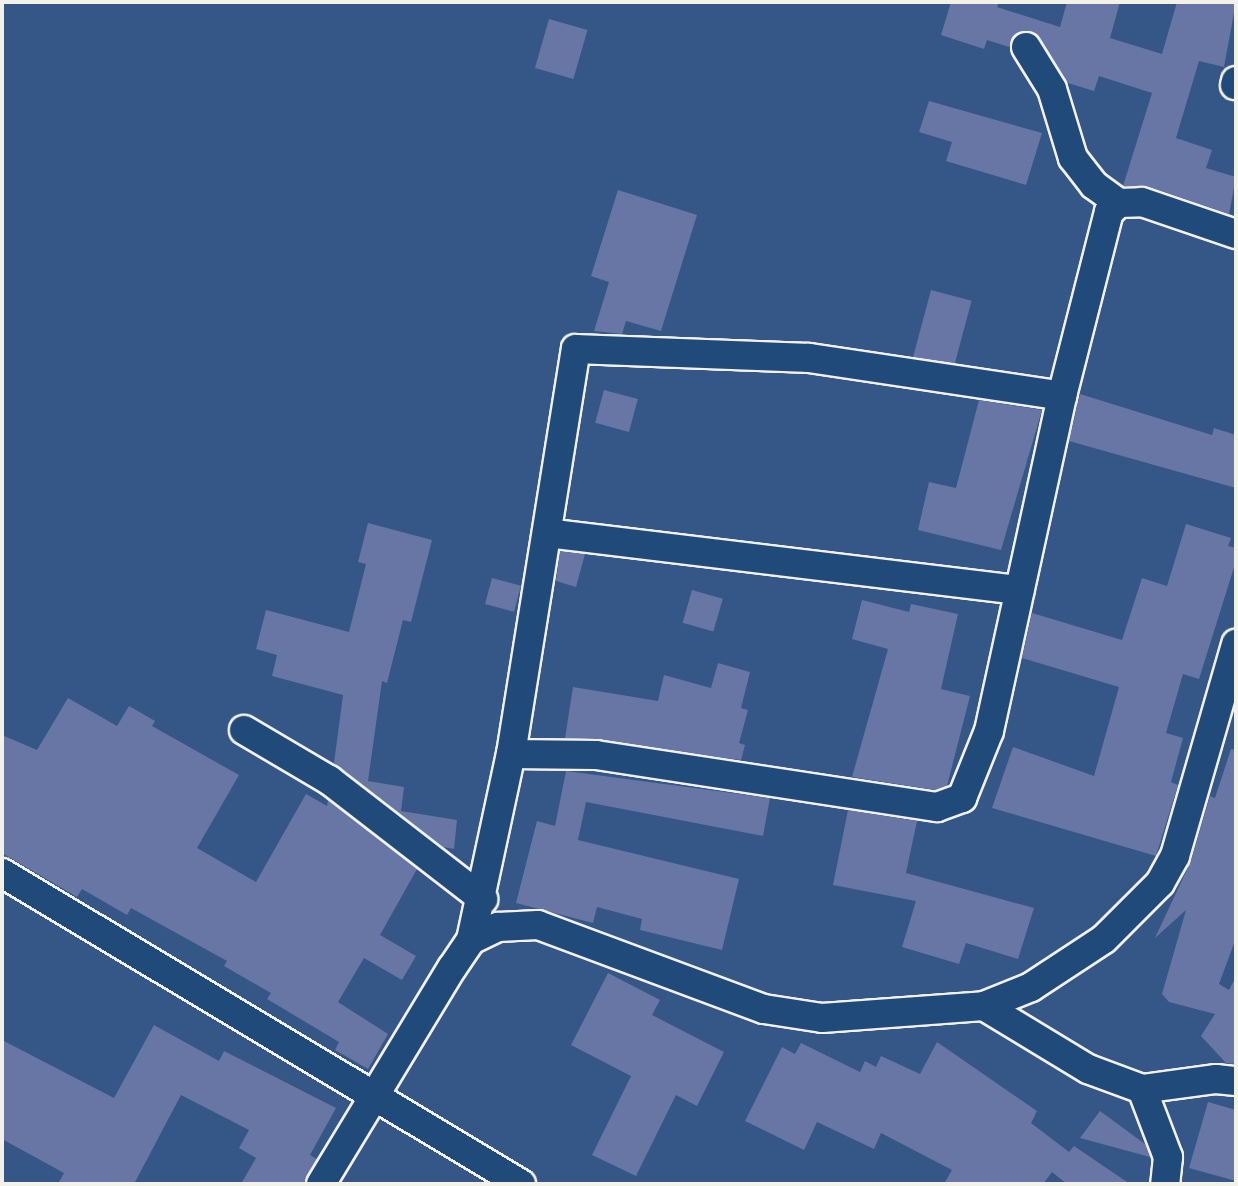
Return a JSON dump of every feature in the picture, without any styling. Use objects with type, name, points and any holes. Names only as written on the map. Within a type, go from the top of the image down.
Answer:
[{"type":"street","points":[[1026,47],[1052,89],[1073,158],[1094,185],[1119,203],[1142,202],[1236,234]]},
{"type":"street","points":[[511,754],[596,755],[950,806],[962,798],[989,731],[1062,396],[1110,212],[1119,203]]},
{"type":"street","points":[[321,1184],[471,940],[483,899],[511,754],[576,349],[809,358],[1062,396]]},
{"type":"street","points":[[547,533],[1020,590]]},
{"type":"street","points":[[471,940],[498,927],[538,925],[764,1009],[822,1018],[984,1006],[1031,987],[1104,939],[1160,883],[1175,856],[1230,690],[1236,644]]},
{"type":"street","points":[[244,730],[329,780],[483,899]]},
{"type":"street","points":[[2,873],[521,1184]]},
{"type":"street","points":[[984,1006],[1088,1069],[1142,1088],[1216,1079],[1236,1081]]},
{"type":"street","points":[[1142,1088],[1168,1157],[1165,1184]]},
{"type":"building","points":[[951,2],[999,2],[997,7],[1060,27],[1067,2],[1120,2],[1110,38],[1162,54],[1177,2],[1236,2],[1224,67],[1199,61],[1176,138],[1212,150],[1206,168],[1236,177],[1229,214],[1147,186],[1123,186],[1152,93],[1099,76],[1094,91],[1068,83],[1033,32],[1017,33],[1009,47],[987,40],[984,49],[941,35]]},
{"type":"building","points":[[549,19],[587,30],[573,79],[535,68]]},
{"type":"building","points":[[929,101],[1042,133],[1026,185],[946,161],[952,142],[919,132]]},
{"type":"building","points":[[618,190],[697,215],[661,331],[626,321],[622,334],[594,331],[609,282],[591,276]]},
{"type":"building","points":[[931,290],[972,301],[954,368],[913,357]]},
{"type":"building","points":[[604,390],[638,399],[629,432],[595,423]]},
{"type":"building","points":[[1080,394],[1212,435],[1214,428],[1236,435],[1236,488],[1069,441]]},
{"type":"building","points":[[979,400],[1042,410],[1001,550],[918,530],[929,482],[956,488]]},
{"type":"building","points":[[368,523],[432,540],[411,622],[403,620],[387,683],[382,681],[368,781],[404,787],[401,811],[457,820],[454,849],[443,847],[334,763],[343,695],[272,676],[277,655],[256,649],[266,610],[349,632],[366,564],[358,562]]},
{"type":"building","points":[[1186,524],[1231,538],[1228,546],[1236,548],[1236,561],[1199,679],[1183,674],[1166,733],[1183,738],[1171,782],[1178,785],[1156,856],[992,808],[1013,747],[1094,776],[1119,687],[1022,658],[1032,613],[1122,640],[1142,578],[1167,586]]},
{"type":"building","points":[[560,551],[585,554],[576,587],[556,581]]},
{"type":"building","points":[[492,578],[521,586],[514,612],[485,604]]},
{"type":"building","points":[[692,590],[723,599],[713,632],[683,623]]},
{"type":"building","points":[[862,600],[909,612],[911,604],[958,614],[941,689],[970,696],[947,786],[935,790],[852,777],[888,649],[852,639]]},
{"type":"building","points":[[718,663],[750,672],[741,708],[748,710],[739,743],[745,745],[741,760],[565,738],[573,687],[658,701],[664,675],[711,688]]},
{"type":"building","points":[[68,698],[117,726],[129,706],[155,721],[152,726],[239,775],[197,848],[256,882],[306,794],[327,806],[328,800],[417,869],[380,935],[416,956],[402,980],[364,958],[338,1002],[388,1034],[368,1069],[335,1050],[339,1042],[267,999],[271,993],[224,966],[227,961],[131,908],[127,915],[82,889],[77,897],[2,853],[2,735],[37,750]]},
{"type":"building","points":[[1231,749],[1236,750],[1236,938],[1219,984],[1229,990],[1236,977],[1236,1064],[1226,1063],[1201,1036],[1215,1014],[1169,1002],[1162,994],[1186,910],[1155,938],[1191,861],[1210,796],[1215,798]]},
{"type":"building","points":[[566,771],[770,798],[763,836],[586,802],[578,840],[739,879],[722,950],[640,930],[642,919],[597,907],[593,923],[516,903],[537,821],[555,826]]},
{"type":"building","points":[[848,810],[917,821],[906,873],[1034,908],[1018,959],[966,943],[959,964],[902,947],[916,901],[833,885]]},
{"type":"building","points":[[608,973],[660,1000],[652,1015],[724,1052],[697,1106],[676,1095],[636,1176],[592,1155],[631,1076],[571,1045]]},
{"type":"building","points":[[154,1025],[219,1061],[224,1051],[336,1108],[310,1155],[317,1159],[304,1184],[241,1184],[256,1158],[239,1148],[249,1130],[181,1095],[134,1184],[58,1184],[64,1173],[2,1139],[2,1040],[114,1098]]},
{"type":"building","points":[[937,1042],[1037,1111],[1031,1123],[1069,1152],[1074,1146],[1130,1184],[1067,1184],[1052,1172],[1043,1184],[944,1184],[952,1170],[881,1133],[874,1149],[817,1122],[804,1150],[745,1121],[782,1047],[795,1054],[801,1043],[860,1072],[865,1061],[876,1067],[881,1056],[920,1074]]},
{"type":"building","points":[[1208,1102],[1236,1110],[1236,1181],[1189,1168]]},
{"type":"building","points":[[1100,1111],[1145,1144],[1150,1157],[1080,1138]]}]
